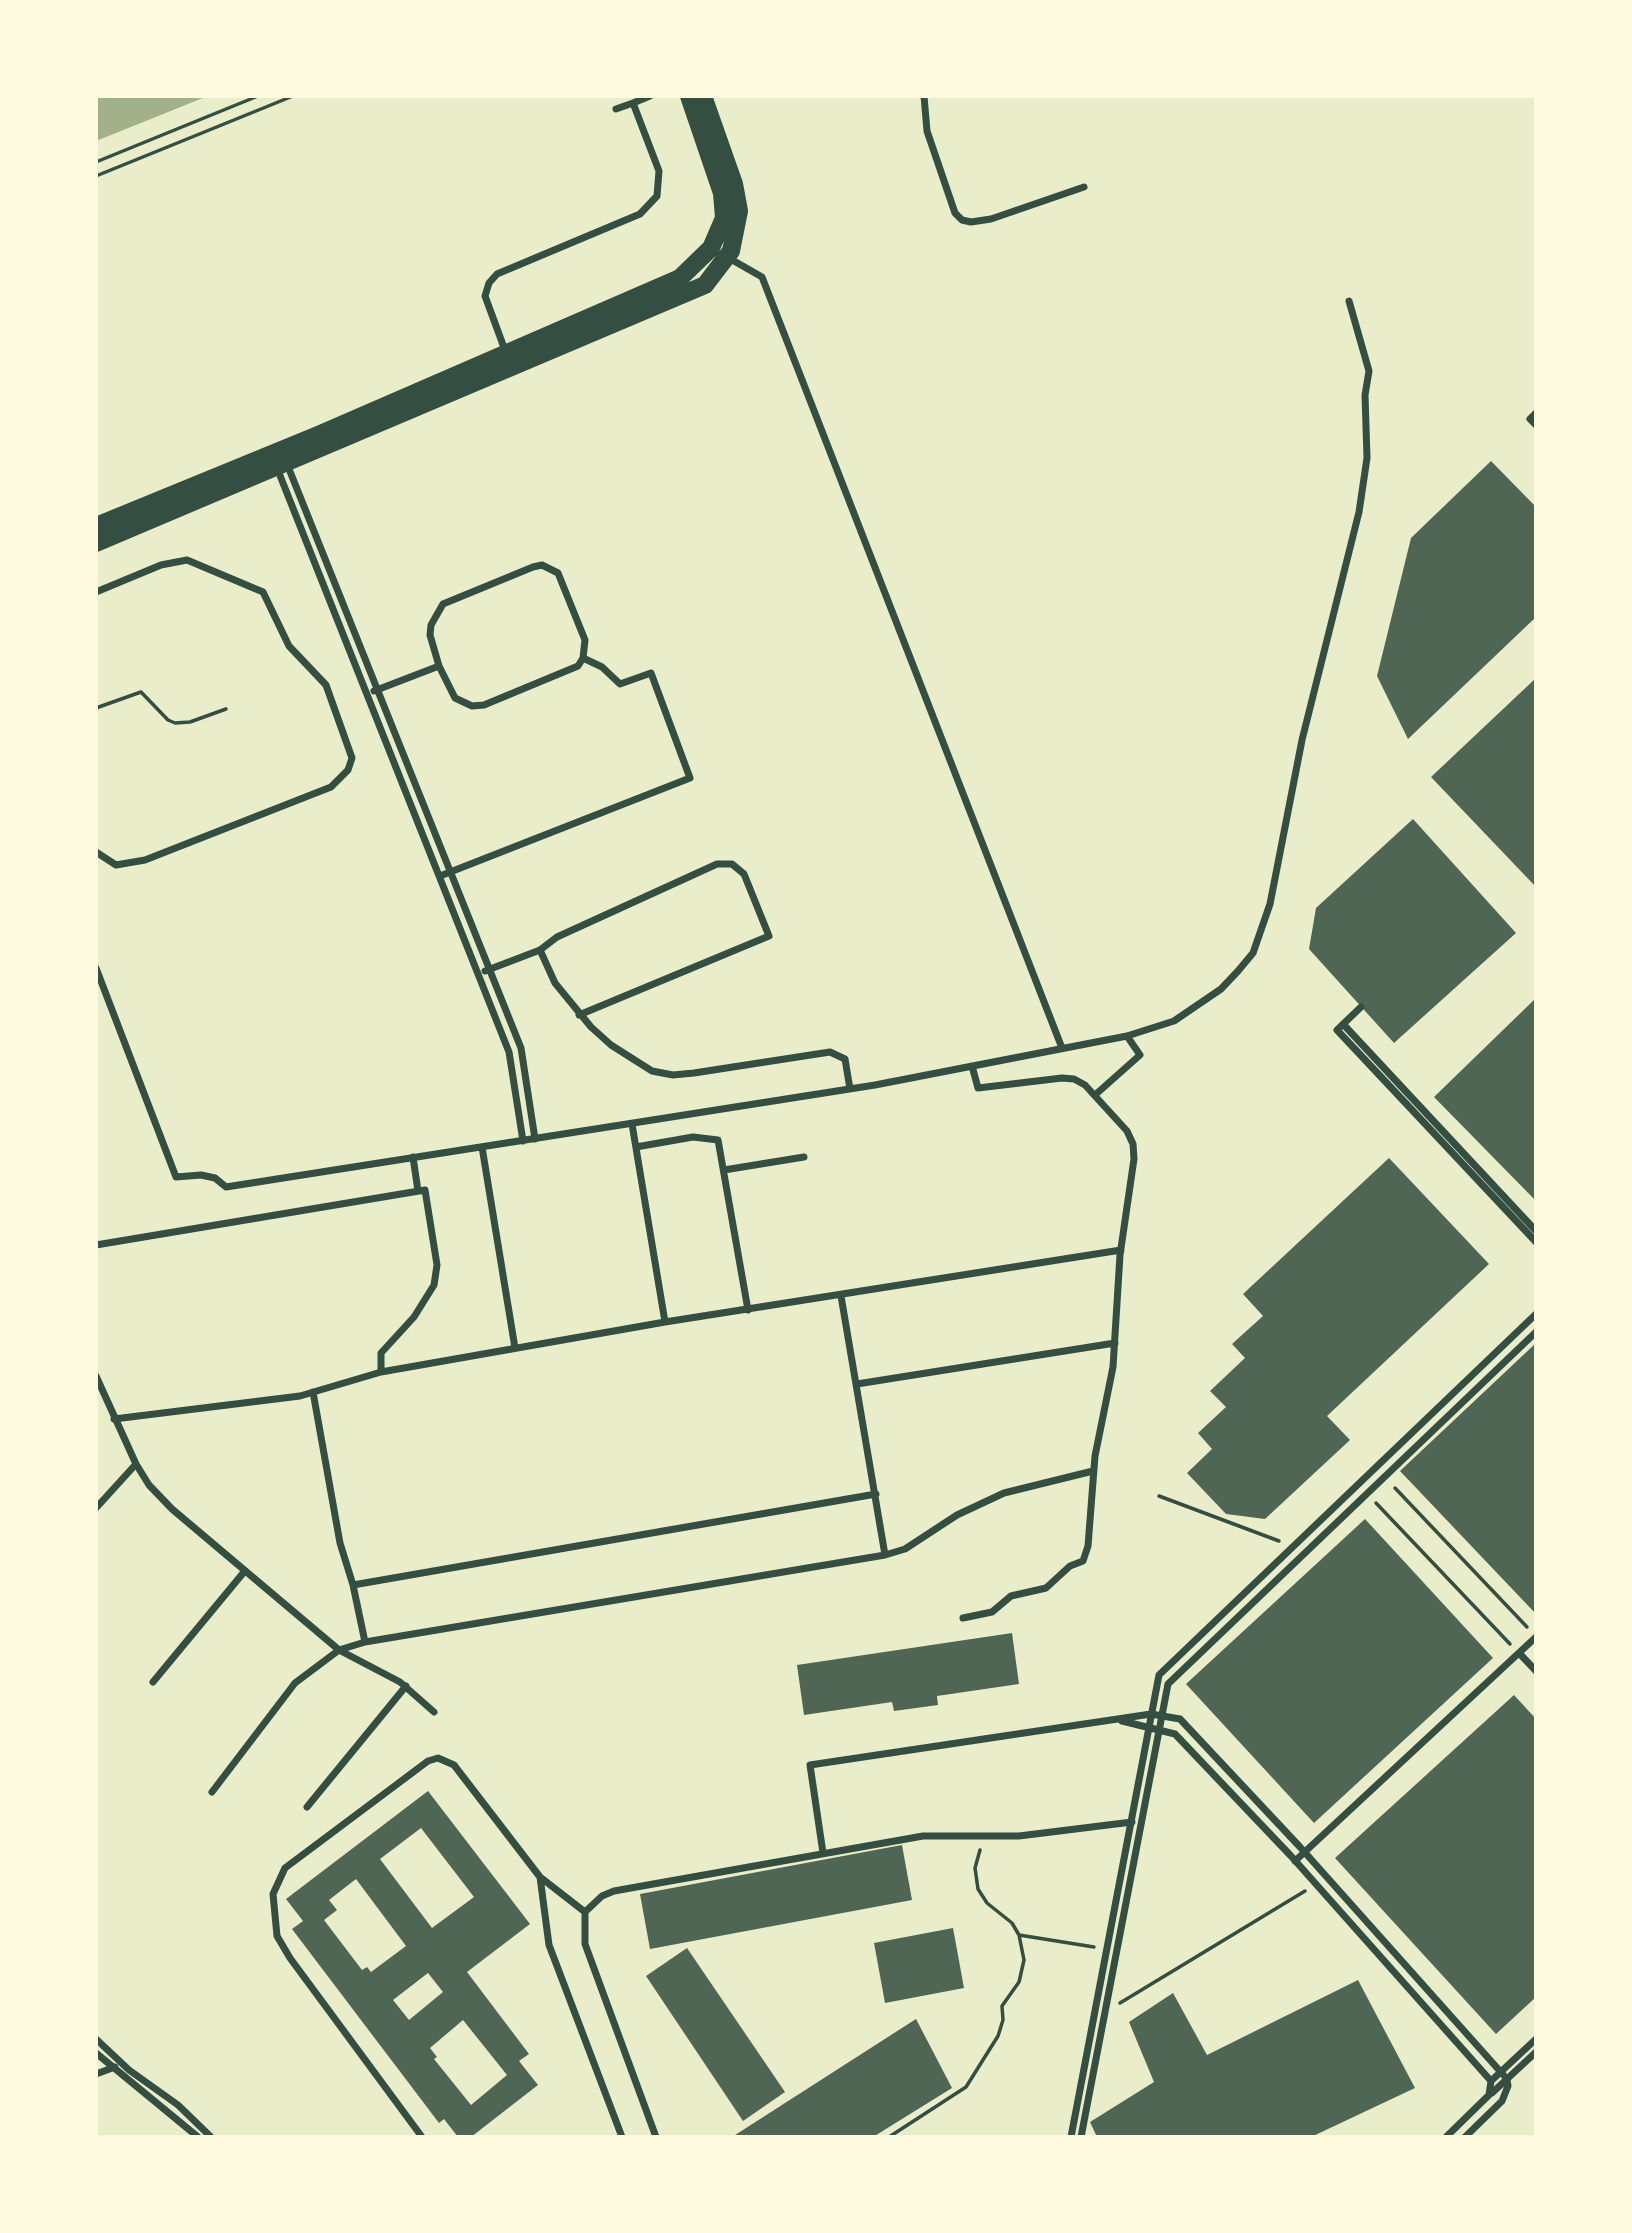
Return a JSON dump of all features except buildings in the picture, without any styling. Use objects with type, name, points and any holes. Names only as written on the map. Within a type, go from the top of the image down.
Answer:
[{"type":"main road","points":[[96,543],[506,354],[664,287],[690,270],[711,247],[722,228],[724,202],[689,96]]},
{"type":"main road","points":[[96,526],[279,459],[705,285],[727,257],[739,224],[737,199],[703,96]]},
{"type":"street","points":[[616,109],[650,96]]},
{"type":"street","points":[[927,97],[926,131],[955,213],[962,219],[971,222],[991,219],[1084,187]]},
{"type":"street","points":[[506,354],[485,296],[489,283],[497,274],[640,214],[657,196],[659,171],[633,103]]},
{"type":"street","points":[[711,247],[762,277],[1062,1048]]},
{"type":"street","points":[[96,968],[176,1177],[201,1175],[215,1178],[226,1187],[850,1089],[1127,1036],[1174,1021],[1221,989],[1253,953],[1263,930],[1281,859],[1316,678],[1359,512],[1367,458],[1365,395],[1368,372],[1349,301]]},
{"type":"street","points":[[1536,413],[1530,419],[1536,425]]},
{"type":"street","points":[[279,459],[377,690],[521,1048],[535,1139]]},
{"type":"street","points":[[279,459],[367,694],[509,1052],[523,1140]]},
{"type":"street","points":[[96,592],[180,560],[193,562],[263,592],[289,646],[326,685],[352,758],[348,770],[331,787],[145,860],[116,865],[96,852]]},
{"type":"street","points":[[542,565],[558,573],[583,630],[586,648],[578,666],[484,705],[472,706],[455,698],[439,666],[430,635],[431,625],[443,604],[542,565]]},
{"type":"street","points":[[440,876],[691,778],[651,673],[620,684],[602,667],[583,658]]},
{"type":"street","points":[[367,694],[439,666]]},
{"type":"street","points":[[478,974],[540,950],[557,937],[717,864],[732,864],[744,874],[769,936],[579,1015]]},
{"type":"street","points":[[540,950],[555,983],[579,1015],[611,1045],[652,1071],[673,1075],[694,1073],[830,1052],[845,1059],[850,1089]]},
{"type":"street","points":[[1340,1027],[1361,1007]]},
{"type":"street","points":[[1340,1027],[1536,1231]]},
{"type":"street","points":[[1340,1027],[1536,1242]]},
{"type":"street","points":[[1095,1095],[1140,1055],[1127,1036]]},
{"type":"street","points":[[963,1618],[992,1612],[1011,1596],[1046,1588],[1070,1566],[1083,1561],[1088,1546],[1093,1471],[1115,1343],[1121,1250],[1133,1159],[1133,1144],[1126,1131],[1095,1095],[1074,1079],[978,1088],[972,1066]]},
{"type":"street","points":[[632,1124],[665,1322]]},
{"type":"street","points":[[636,1147],[693,1137],[719,1140],[748,1310]]},
{"type":"street","points":[[482,1147],[515,1348]]},
{"type":"street","points":[[413,1157],[418,1191]]},
{"type":"street","points":[[724,1170],[804,1157]]},
{"type":"street","points":[[96,1244],[425,1190],[437,1265],[435,1285],[414,1317],[381,1353],[381,1372]]},
{"type":"street","points":[[114,1419],[313,1392],[381,1372],[515,1348],[1121,1250]]},
{"type":"street","points":[[841,1296],[885,1555]]},
{"type":"street","points":[[1072,2137],[1129,1822],[1159,1675],[1536,1314]]},
{"type":"street","points":[[1081,2137],[1168,1684],[1536,1332]]},
{"type":"street","points":[[857,1384],[1115,1343]]},
{"type":"street","points":[[96,1376],[136,1464],[159,1496],[244,1572],[340,1650],[406,1686],[434,1712]]},
{"type":"street","points":[[313,1392],[340,1543],[353,1585],[365,1642]]},
{"type":"street","points":[[96,1508],[136,1464]]},
{"type":"street","points":[[1376,1468],[1384,1477]]},
{"type":"street","points":[[212,1792],[295,1683],[340,1650],[365,1642],[885,1555],[905,1549],[957,1515],[1004,1493],[1093,1471]]},
{"type":"street","points":[[1358,1485],[1367,1494]]},
{"type":"street","points":[[353,1585],[876,1494]]},
{"type":"street","points":[[153,1682],[244,1572]]},
{"type":"street","points":[[1295,1861],[1536,1637]]},
{"type":"street","points":[[1519,1653],[1536,1671]]},
{"type":"street","points":[[307,1807],[406,1686]]},
{"type":"street","points":[[823,1853],[810,1765],[1151,1714],[1180,1719],[1507,2079],[1508,2086],[1502,2101],[1465,2137]]},
{"type":"street","points":[[1118,1720],[1175,1734],[1316,1884],[1491,2081]]},
{"type":"street","points":[[422,2137],[290,1958],[277,1936],[273,1894],[285,1868],[428,1760],[438,1758],[454,1765],[540,1877],[585,1912]]},
{"type":"street","points":[[656,2137],[585,1944],[585,1912],[602,1896],[614,1891],[923,1836],[1019,1836],[1140,1822]]},
{"type":"street","points":[[540,1877],[549,1945],[622,2137]]},
{"type":"street","points":[[1316,1884],[1326,1878]]},
{"type":"street","points":[[1093,2020],[1103,2014]]},
{"type":"street","points":[[96,2039],[123,2064],[178,2105],[211,2137]]},
{"type":"street","points":[[1489,2095],[1491,2081],[1536,2039]]},
{"type":"street","points":[[1446,2137],[1536,2052]]},
{"type":"street","points":[[96,2053],[198,2137]]},
{"type":"street","points":[[96,2065],[116,2058]]},
{"type":"street","points":[[96,2074],[123,2064]]},
{"type":"path","points":[[96,162],[258,96]]},
{"type":"path","points":[[96,176],[293,96]]},
{"type":"path","points":[[96,708],[141,692],[168,720],[175,723],[190,722],[226,709]]},
{"type":"path","points":[[1384,1477],[1530,1630]]},
{"type":"path","points":[[1367,1494],[1519,1653]]},
{"type":"path","points":[[1160,1496],[1294,1546]]},
{"type":"path","points":[[889,2137],[966,2087],[998,2036],[1003,2020],[1002,2006],[1019,1982],[1024,1960],[1019,1935],[1012,1923],[986,1903],[978,1889],[975,1868],[983,1837]]},
{"type":"path","points":[[1103,2014],[1316,1884]]},
{"type":"path","points":[[1019,1935],[1106,1949]]},
{"type":"shaded area","points":[[96,96],[208,96],[96,141]]}]
